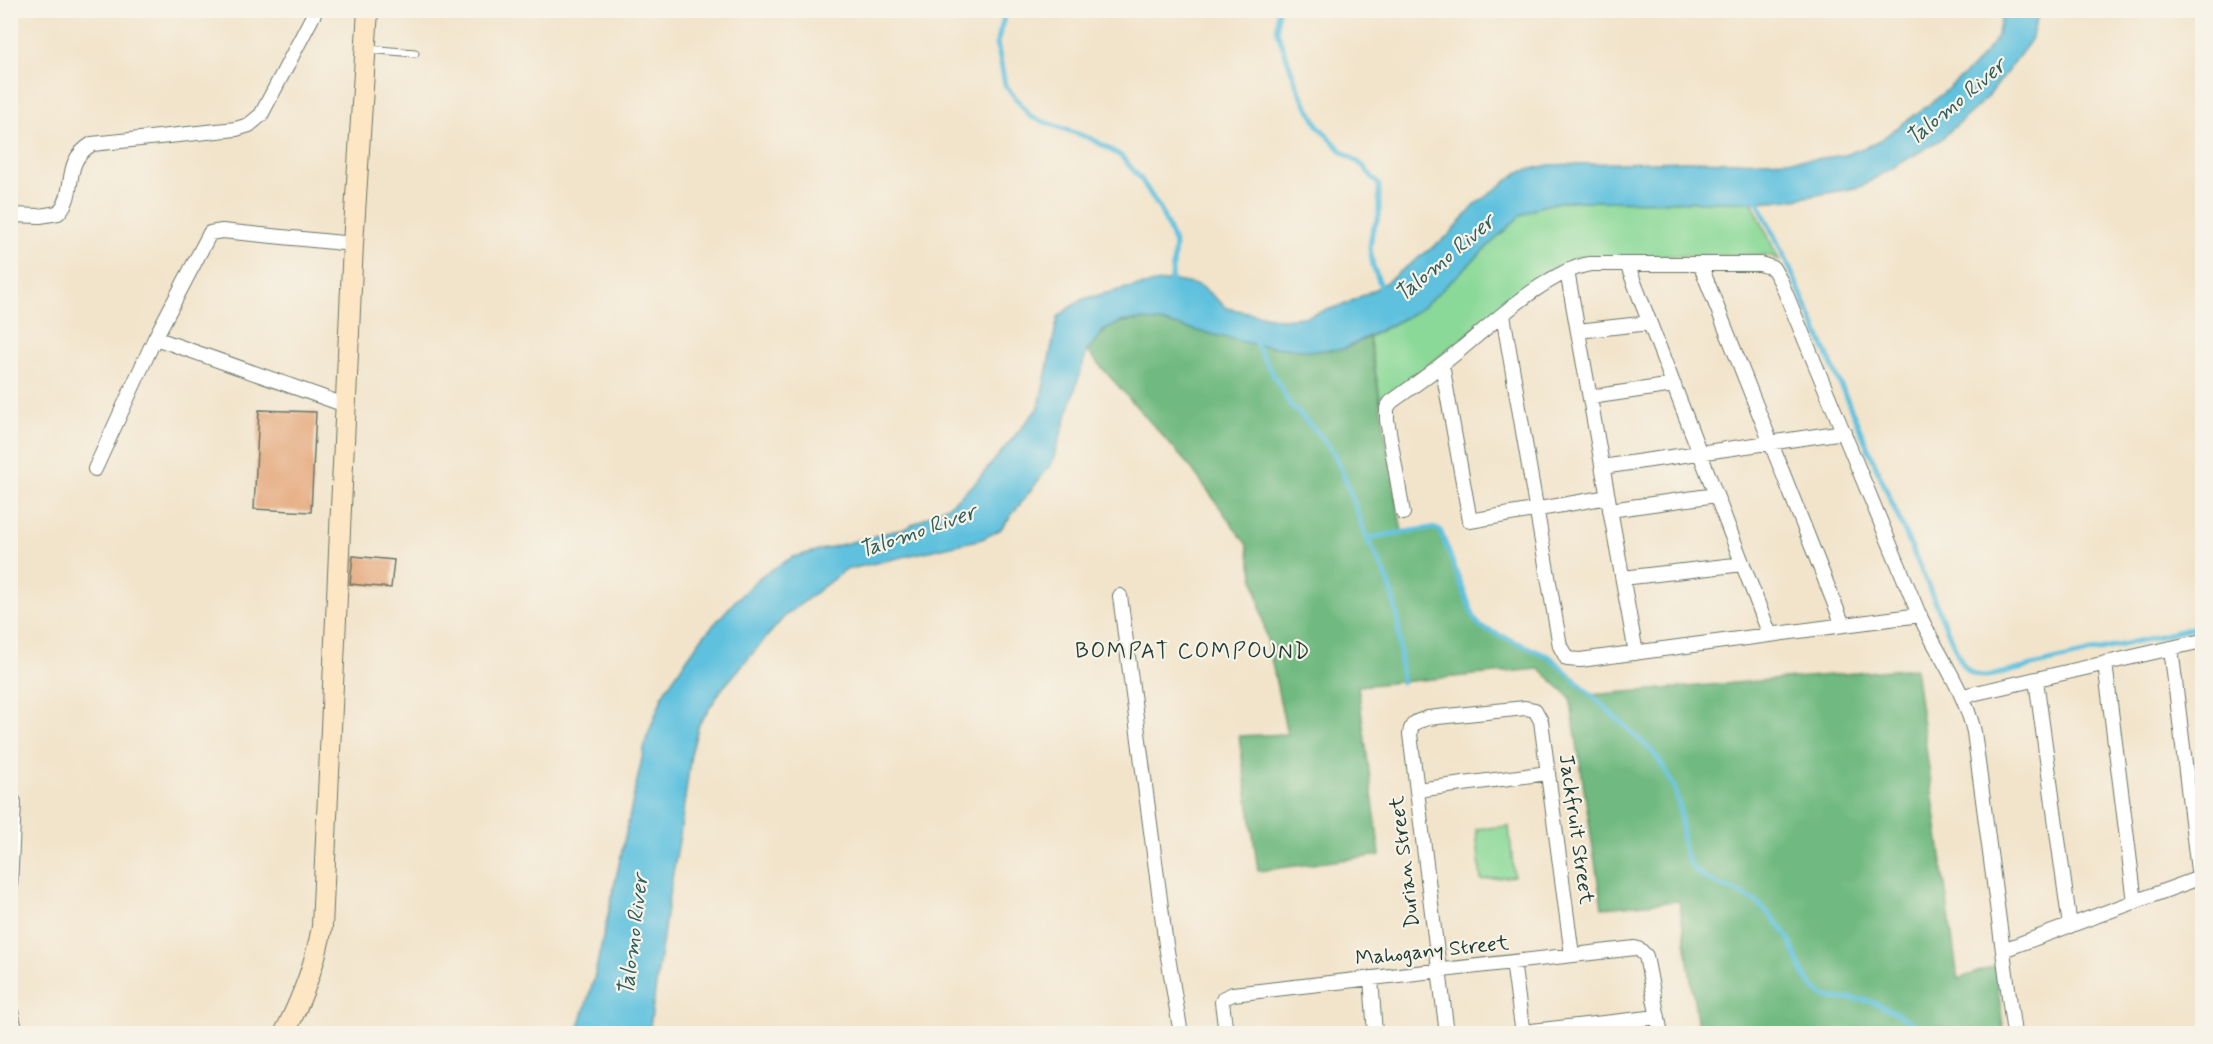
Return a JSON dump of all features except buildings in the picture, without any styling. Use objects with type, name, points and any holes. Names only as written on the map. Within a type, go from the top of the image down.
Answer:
[{"type":"street","points":[[10,215],[40,216],[58,213],[66,200],[78,155],[92,144],[236,129],[255,121],[261,115],[316,10]]},
{"type":"street","points":[[284,1034],[307,987],[322,927],[353,244],[368,10]]},
{"type":"street","points":[[95,470],[155,338],[210,233],[222,231],[353,244]]},
{"type":"street","points":[[1403,513],[1387,420],[1387,408],[1391,402],[1539,288],[1577,266],[1590,264],[1760,264],[1773,268],[1781,282],[1920,615],[1963,696],[1974,732],[2014,1034]]},
{"type":"street","points":[[1627,264],[1770,634]]},
{"type":"street","points":[[1700,264],[1843,625]]},
{"type":"street","points":[[1567,271],[1636,652]]},
{"type":"street","points":[[1503,315],[1562,654],[1567,659],[1573,661],[1920,615]]},
{"type":"street","points":[[1578,331],[1649,323]]},
{"type":"street","points":[[155,338],[345,405]]},
{"type":"street","points":[[1442,364],[1470,521],[1536,509],[1716,495]]},
{"type":"street","points":[[1590,397],[1674,385]]},
{"type":"street","points":[[1602,467],[1844,432]]},
{"type":"street","points":[[1623,578],[1743,564]]},
{"type":"street","points":[[1120,596],[1166,945],[1181,1034]]},
{"type":"street","points":[[1963,696],[2202,641]]},
{"type":"street","points":[[2003,950],[2201,878],[2171,648]]},
{"type":"street","points":[[2105,663],[2135,902]]},
{"type":"street","points":[[2036,680],[2070,926]]},
{"type":"street","name":"Durian Street","points":[[1447,1034],[1410,734],[1411,727],[1415,722],[1428,718],[1525,708],[1535,710]]},
{"type":"street","name":"Jackfruit Street","points":[[1535,710],[1541,721],[1572,955]]},
{"type":"street","points":[[1417,790],[1548,773]]},
{"type":"street","points":[[10,886],[14,802]]},
{"type":"street","name":"Mahogany Street","points":[[1226,1034],[1222,1008],[1224,998],[1233,994],[1635,948],[1644,952],[1648,960],[1658,1017]]},
{"type":"street","points":[[1513,962],[1523,1033],[1658,1017],[1661,1034]]},
{"type":"street","points":[[1371,978],[1375,1034]]},
{"type":"street","points":[[10,1007],[16,1034]]},
{"type":"lane","points":[[365,49],[415,53]]},
{"type":"green space","points":[[1563,201],[1752,202],[1780,262],[1774,257],[1765,255],[1577,257],[1555,267],[1381,402],[1369,337],[1414,313],[1431,300],[1521,215],[1539,207]]},
{"type":"green space","points":[[1144,320],[1166,323],[1256,345],[1311,351],[1344,349],[1369,337],[1402,532],[1431,528],[1440,530],[1475,620],[1481,627],[1550,657],[1590,695],[1915,668],[1958,979],[1995,966],[2004,1033],[1699,1033],[1679,901],[1602,908],[1570,697],[1539,669],[1358,686],[1380,855],[1258,871],[1239,736],[1287,734],[1247,545],[1192,469],[1087,351],[1111,326]]},
{"type":"green space","points":[[1509,826],[1514,876],[1481,880],[1476,829]]},
{"type":"water","name":"Talomo River","points":[[2004,10],[2039,11],[2031,40],[1988,97],[1940,140],[1860,187],[1795,199],[1758,202],[1563,201],[1539,207],[1521,215],[1431,300],[1414,313],[1344,349],[1311,351],[1256,345],[1166,323],[1144,320],[1123,321],[1103,331],[1087,351],[1052,463],[1000,530],[982,539],[845,570],[784,617],[721,690],[699,724],[691,754],[649,1033],[577,1033],[594,979],[646,740],[664,692],[701,639],[762,575],[793,557],[906,528],[951,504],[976,482],[1039,407],[1058,317],[1069,308],[1083,299],[1172,280],[1201,286],[1227,308],[1280,319],[1304,317],[1346,304],[1381,286],[1449,235],[1477,203],[1519,172],[1549,165],[1734,162],[1816,159],[1845,155],[1876,143],[1935,100],[1975,65],[1996,39]]},
{"type":"waterway","points":[[1006,10],[997,43],[1005,85],[1031,117],[1092,139],[1121,156],[1141,179],[1161,211],[1175,244],[1171,287]]},
{"type":"waterway","name":"Talomo River","points":[[1278,10],[1277,31],[1299,91],[1319,127],[1343,152],[1362,165],[1379,185],[1379,216],[1372,232],[1370,248],[1381,292]]},
{"type":"waterway","points":[[1755,196],[1787,262],[1960,659],[1970,672],[1982,676],[1994,675],[2202,626]]},
{"type":"waterway","points":[[1254,341],[1290,404],[1320,435],[1333,452],[1342,471],[1367,538],[1387,578],[1393,597],[1398,620],[1402,682]]},
{"type":"waterway","points":[[1367,538],[1431,528],[1440,530],[1475,620],[1481,627],[1550,657],[1653,752],[1675,790],[1679,804],[1683,846],[1689,862],[1696,871],[1713,882],[1754,900],[1762,907],[1784,930],[1803,972],[1819,992],[1832,998],[1872,1002],[1932,1034]]},
{"type":"district","name":"BOMPAT COMPOUND","points":[[1193,650]]}]
